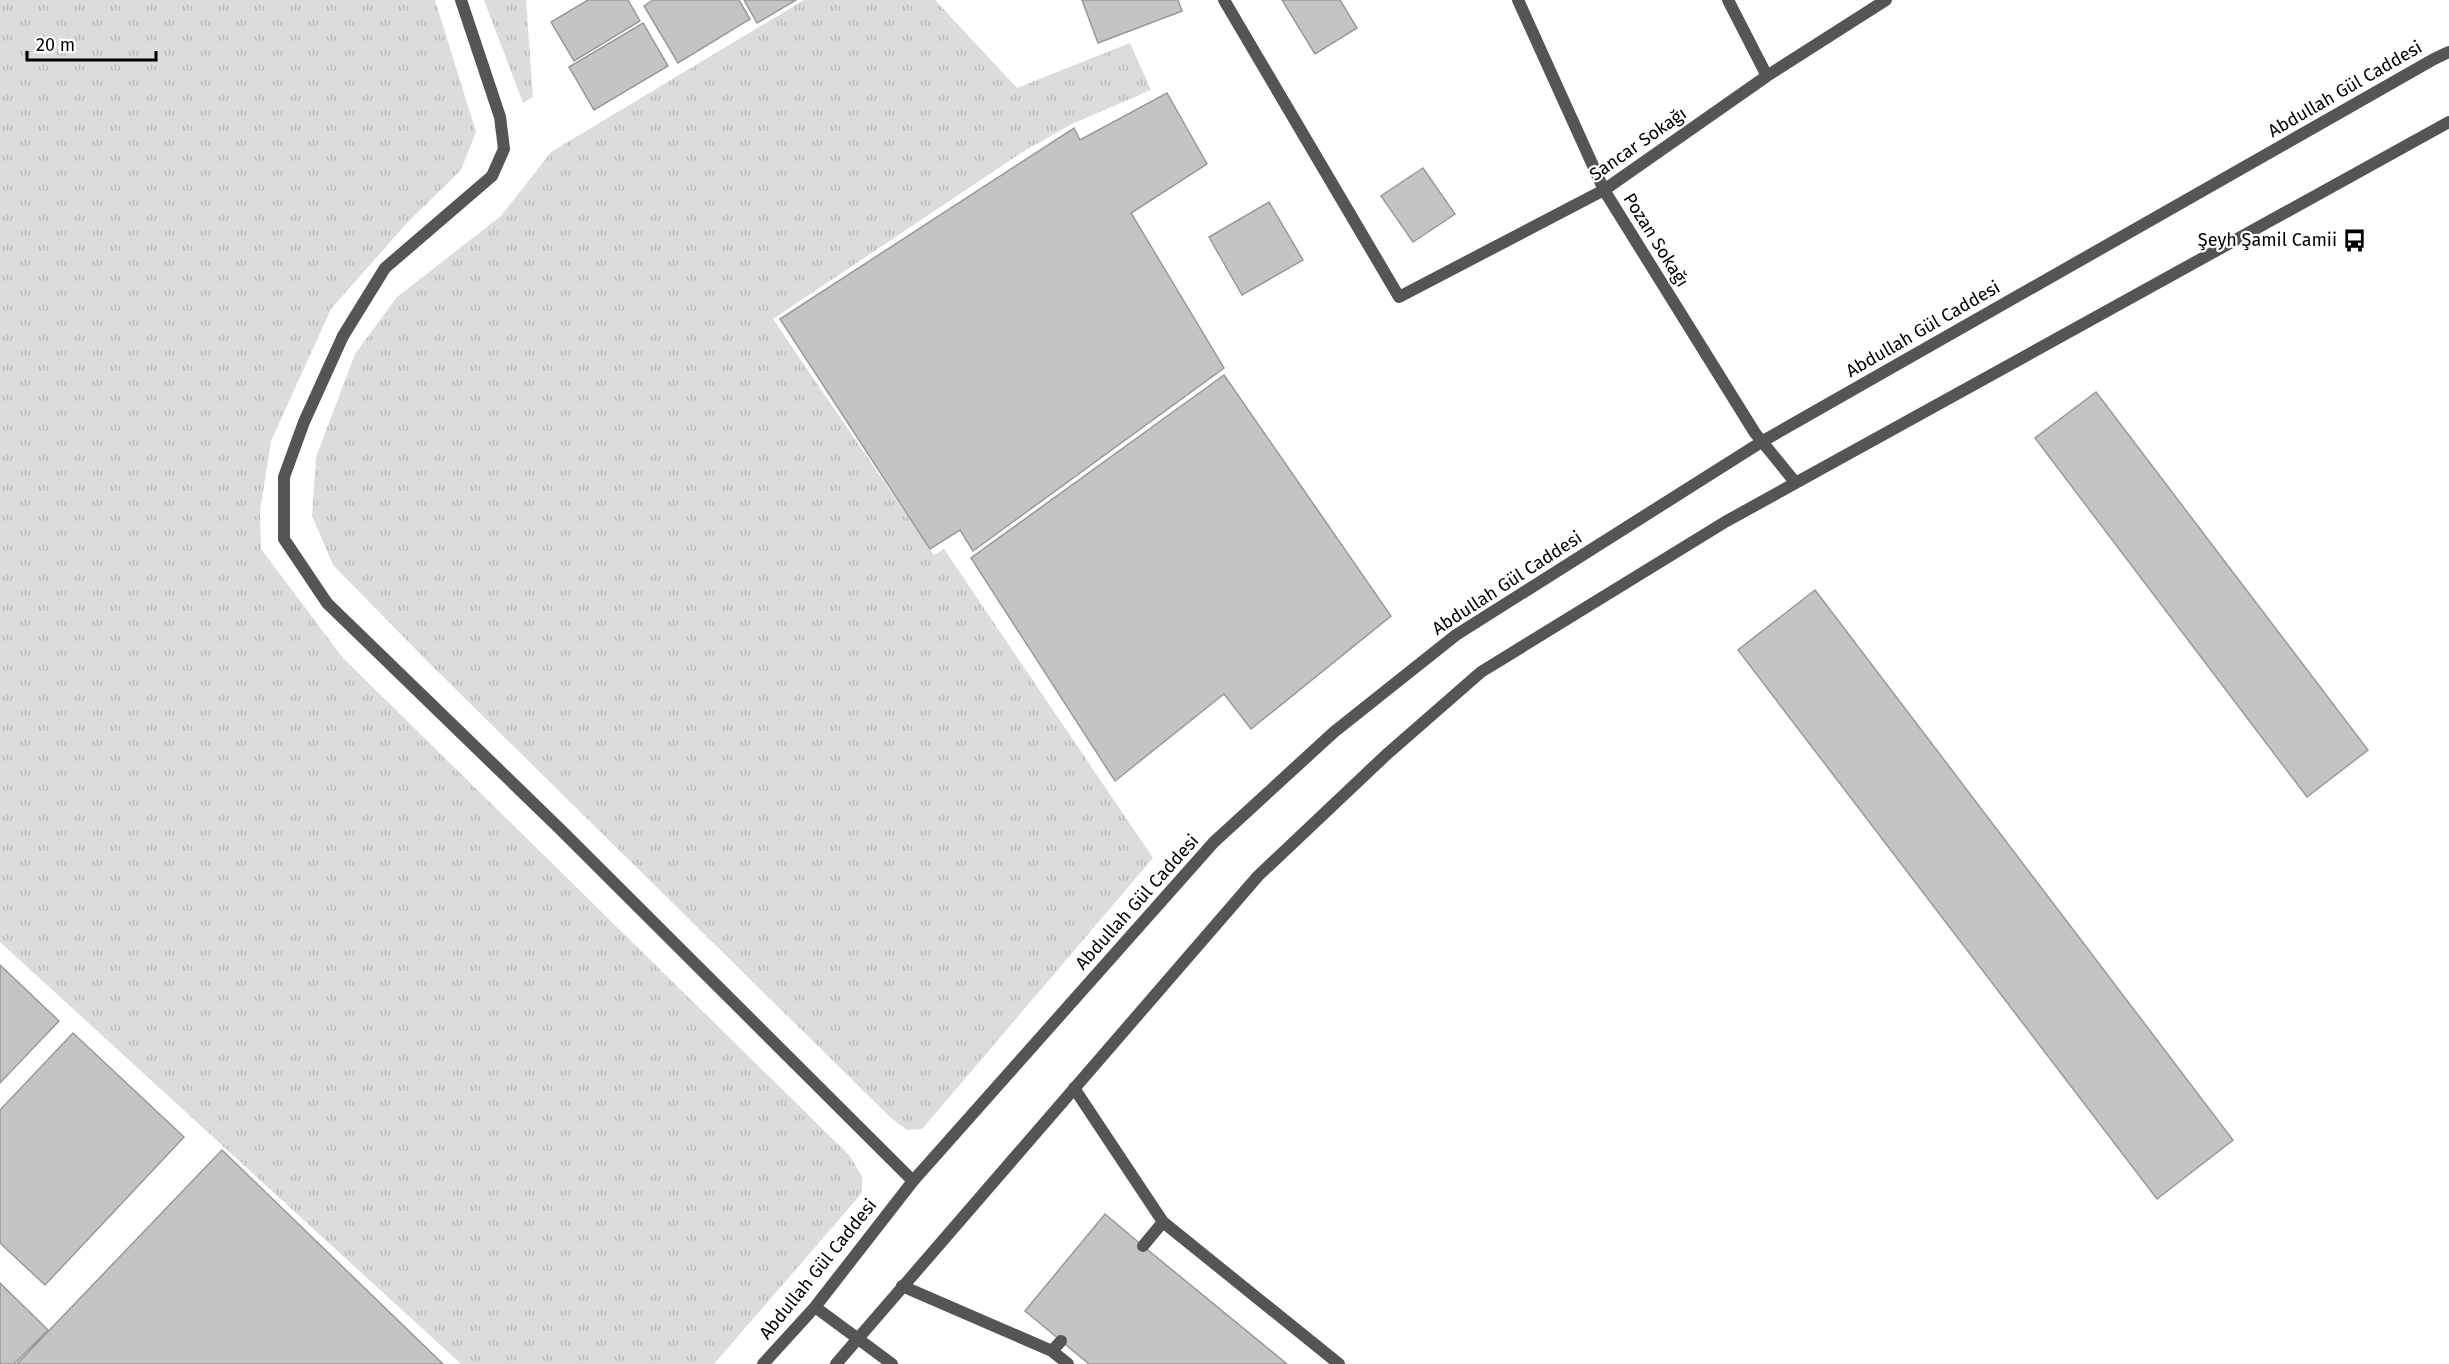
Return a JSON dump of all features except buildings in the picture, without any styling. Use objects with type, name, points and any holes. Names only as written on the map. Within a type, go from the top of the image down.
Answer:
[{"type":"street","points":[[461,0],[500,117],[504,149],[492,176],[385,268],[342,336],[304,422],[284,477],[284,539],[327,603],[560,829],[913,1181]]},
{"type":"street","name":"Sancar Sokağı","points":[[1224,0],[1399,297],[1604,190],[1767,76],[1886,0]]},
{"type":"street","name":"Pozan Sokağı","points":[[1518,0],[1604,190],[1755,433],[1795,482]]},
{"type":"street","points":[[1728,0],[1767,76]]},
{"type":"street","name":"Abdullah Gül Caddesi","points":[[763,1364],[815,1307],[913,1181],[1214,842],[1334,732],[1456,635],[1763,441],[2403,76],[2449,52]]},
{"type":"street","points":[[836,1364],[1258,876],[1386,755],[1481,672],[1725,522],[1795,482],[2449,122]]},
{"type":"street","points":[[1074,1088],[1164,1222],[1339,1364]]},
{"type":"street","points":[[1143,1246],[1164,1222]]},
{"type":"street","points":[[902,1286],[1052,1351],[1068,1364]]},
{"type":"street","points":[[815,1307],[892,1364]]},
{"type":"street","points":[[1052,1351],[1061,1341]]},
{"type":"green space","points":[[0,0],[435,0],[476,132],[461,170],[405,225],[331,309],[271,441],[260,511],[261,549],[343,658],[849,1155],[862,1176],[862,1193],[714,1364],[461,1364],[0,942]]},
{"type":"green space","points":[[484,0],[526,0],[533,97],[523,103]]},
{"type":"green space","points":[[804,0],[935,0],[1017,88],[1130,43],[1151,90],[1072,124],[1024,151],[773,319],[934,555],[944,549],[1153,858],[922,1129],[907,1130],[891,1118],[427,661],[333,565],[312,516],[316,457],[355,354],[397,297],[501,216],[551,152]]},
{"type":"place","name":"Şeyh Şamil Camii","points":[[2355,240]]}]
